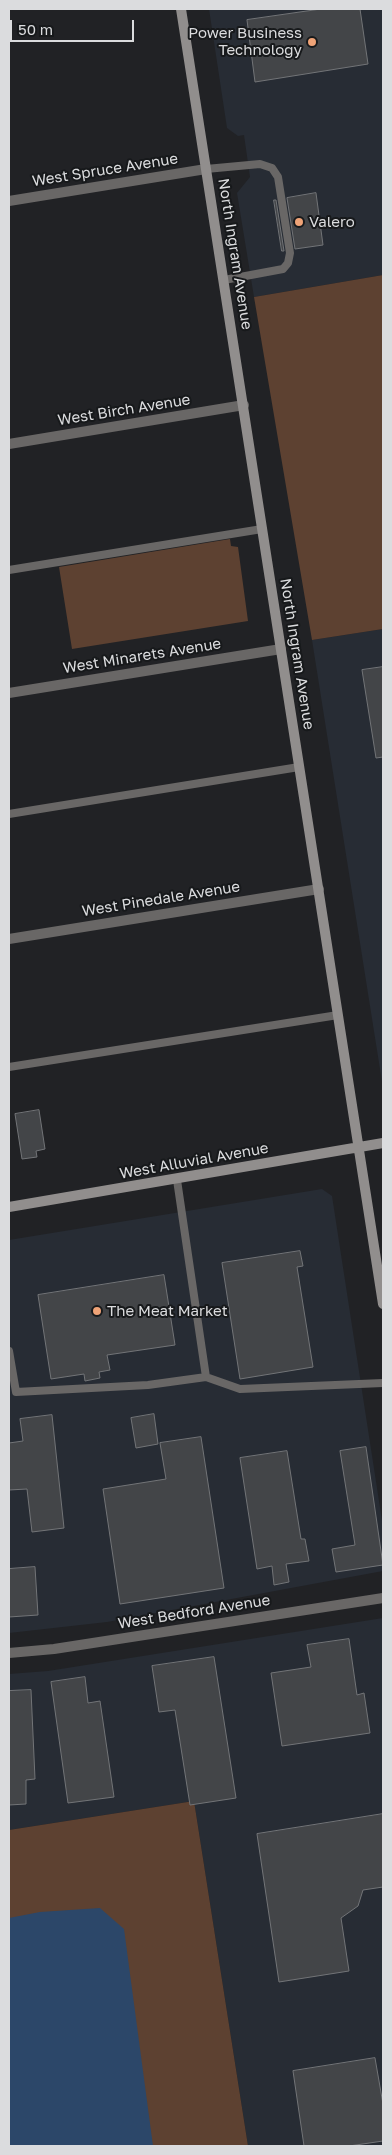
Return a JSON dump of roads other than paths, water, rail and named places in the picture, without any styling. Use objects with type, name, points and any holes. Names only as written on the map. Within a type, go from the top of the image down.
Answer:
[{"type":"street","name":"North Ingram Avenue","points":[[181,9],[383,1304]]},
{"type":"street","name":"West Spruce Avenue","points":[[9,201],[206,169]]},
{"type":"street","name":"West Birch Avenue","points":[[9,444],[244,405]]},
{"type":"street","name":"West Minarets Avenue","points":[[9,693],[281,649]]},
{"type":"street","name":"West Pinedale Avenue","points":[[9,939],[319,889]]},
{"type":"street","name":"West Alluvial Avenue","points":[[9,1207],[177,1180],[383,1143]]},
{"type":"street","name":"West Bedford Avenue","points":[[9,1653],[54,1649],[383,1598]]},
{"type":"lane","points":[[206,169],[260,164],[272,168],[278,177],[290,253],[288,263],[283,269],[224,280]]},
{"type":"lane","points":[[9,570],[262,529]]},
{"type":"lane","points":[[9,814],[299,767]]},
{"type":"lane","points":[[9,1067],[338,1015]]},
{"type":"lane","points":[[177,1180],[206,1377]]},
{"type":"lane","points":[[9,1351],[16,1392],[148,1385],[206,1377],[240,1389],[383,1383]]},
{"type":"water","points":[[100,1908],[124,1929],[153,2146],[9,2146],[9,1918],[40,1912]]},
{"type":"place","name":"Power Business Technology","points":[[312,42]]},
{"type":"place","name":"Valero","points":[[299,222]]},
{"type":"place","name":"The Meat Market","points":[[97,1311]]}]
